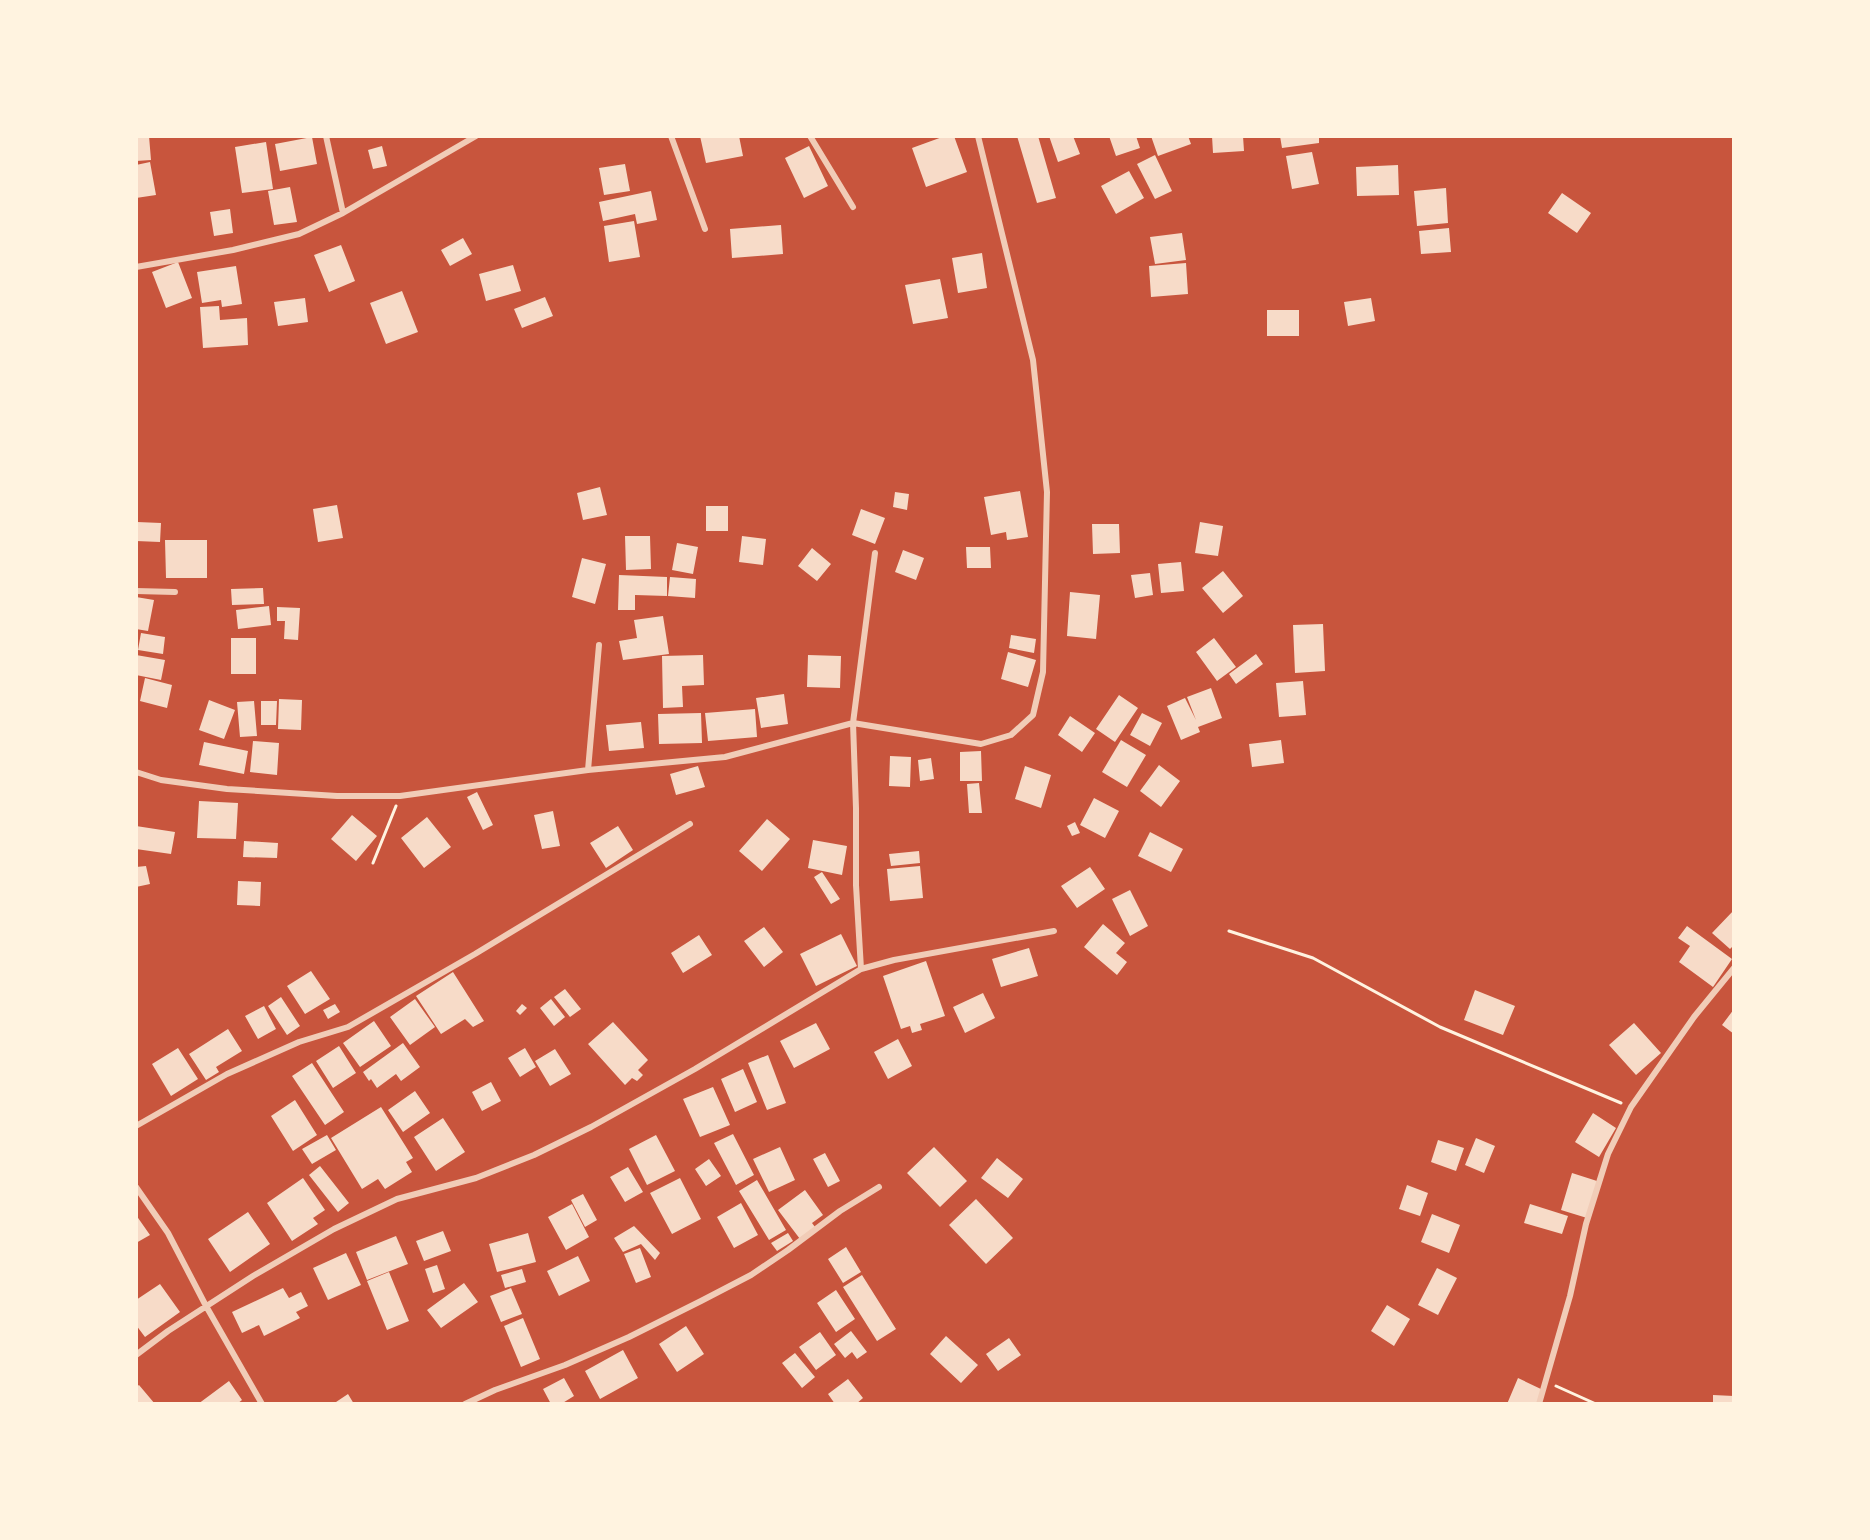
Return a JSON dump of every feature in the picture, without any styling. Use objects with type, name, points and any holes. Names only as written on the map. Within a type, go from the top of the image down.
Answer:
[{"type":"street","points":[[326,136],[343,213]]},
{"type":"street","points":[[136,267],[299,234],[343,213],[476,136]]},
{"type":"street","points":[[671,136],[705,229]]},
{"type":"street","points":[[810,136],[853,207]]},
{"type":"street","points":[[136,772],[161,780],[227,789],[337,796],[400,796],[588,770],[725,757],[853,723],[981,744],[1011,735],[1033,716],[1043,672],[1047,492],[1033,360],[978,136]]},
{"type":"street","points":[[861,969],[856,885],[853,723],[875,553]]},
{"type":"street","points":[[136,591],[175,592]]},
{"type":"street","points":[[588,770],[599,645]]},
{"type":"street","points":[[136,1126],[227,1074],[299,1042],[348,1027],[476,954],[690,824]]},
{"type":"street","points":[[136,1355],[206,1306],[334,1228],[397,1199],[476,1178],[534,1155],[591,1127],[695,1069],[861,969],[938,951],[1054,931]]},
{"type":"street","points":[[1539,1404],[1570,1296],[1586,1224],[1608,1154],[1631,1107],[1694,1017],[1734,968]]},
{"type":"street","points":[[136,1187],[168,1233],[206,1306],[262,1404]]},
{"type":"street","points":[[465,1404],[629,1337],[751,1275],[788,1251],[840,1211],[879,1187]]},
{"type":"path","points":[[373,863],[400,796]]},
{"type":"path","points":[[1229,931],[1313,957],[1440,1027],[1631,1107]]},
{"type":"path","points":[[1546,1381],[1596,1404]]},
{"type":"building","points":[[136,136],[149,136],[151,160],[136,161]]},
{"type":"building","points":[[700,136],[739,136],[743,156],[706,163]]},
{"type":"building","points":[[945,136],[954,136],[967,172],[926,187],[912,148]]},
{"type":"building","points":[[1017,136],[1038,136],[1056,198],[1037,203]]},
{"type":"building","points":[[1049,136],[1073,136],[1080,154],[1058,162]]},
{"type":"building","points":[[1109,136],[1136,136],[1140,148],[1116,156]]},
{"type":"building","points":[[1151,136],[1188,136],[1191,144],[1158,156]]},
{"type":"building","points":[[1212,136],[1243,136],[1244,151],[1213,153]]},
{"type":"building","points":[[1280,136],[1319,136],[1319,143],[1282,148]]},
{"type":"building","points":[[312,137],[317,164],[280,171],[275,144]]},
{"type":"building","points":[[266,142],[273,189],[242,193],[235,147]]},
{"type":"building","points":[[382,146],[387,166],[373,169],[368,150]]},
{"type":"building","points":[[809,146],[828,186],[804,198],[785,158]]},
{"type":"building","points":[[1312,152],[1319,184],[1292,189],[1286,156]]},
{"type":"building","points":[[1155,155],[1172,191],[1155,199],[1137,164]]},
{"type":"building","points":[[150,162],[156,195],[136,198],[136,165]]},
{"type":"building","points":[[625,164],[630,191],[604,195],[599,168]]},
{"type":"building","points":[[1398,165],[1399,195],[1357,196],[1356,167]]},
{"type":"building","points":[[1129,171],[1144,198],[1116,214],[1101,186]]},
{"type":"building","points":[[290,187],[297,222],[274,225],[268,191]]},
{"type":"building","points":[[1446,188],[1448,223],[1417,226],[1414,191]]},
{"type":"building","points":[[651,191],[657,220],[637,224],[635,214],[603,221],[599,202]]},
{"type":"building","points":[[1562,193],[1591,213],[1577,233],[1548,213]]},
{"type":"building","points":[[230,209],[233,233],[214,236],[210,212]]},
{"type":"building","points":[[634,221],[640,257],[609,262],[604,226]]},
{"type":"building","points":[[781,225],[783,254],[732,258],[730,229]]},
{"type":"building","points":[[1449,228],[1451,252],[1421,254],[1419,231]]},
{"type":"building","points":[[1182,233],[1186,260],[1155,264],[1150,237]]},
{"type":"building","points":[[463,238],[472,254],[450,266],[441,250]]},
{"type":"building","points":[[341,245],[355,281],[329,292],[314,255]]},
{"type":"building","points":[[982,253],[987,288],[958,293],[952,258]]},
{"type":"building","points":[[178,262],[192,298],[166,308],[152,272]]},
{"type":"building","points":[[1186,263],[1188,294],[1151,297],[1149,266]]},
{"type":"building","points":[[513,265],[521,291],[486,301],[479,274]]},
{"type":"building","points":[[236,266],[242,304],[222,307],[221,300],[202,303],[197,272]]},
{"type":"building","points":[[940,279],[948,318],[913,324],[905,285]]},
{"type":"building","points":[[402,291],[418,332],[386,344],[370,303]]},
{"type":"building","points":[[545,297],[553,316],[522,328],[514,309]]},
{"type":"building","points":[[305,298],[308,322],[278,326],[274,302]]},
{"type":"building","points":[[1371,298],[1375,321],[1348,326],[1344,302]]},
{"type":"building","points":[[219,306],[220,320],[247,318],[248,345],[203,348],[200,307]]},
{"type":"building","points":[[1267,310],[1299,310],[1299,336],[1267,336]]},
{"type":"building","points":[[600,487],[607,515],[583,520],[577,493]]},
{"type":"building","points":[[1020,491],[1028,537],[1007,540],[1006,532],[991,535],[984,497]]},
{"type":"building","points":[[895,492],[909,494],[907,510],[893,507]]},
{"type":"building","points":[[337,505],[343,538],[318,542],[313,509]]},
{"type":"building","points":[[706,506],[728,506],[728,531],[706,531]]},
{"type":"building","points":[[861,509],[885,518],[875,544],[852,535]]},
{"type":"building","points":[[137,522],[161,523],[160,542],[136,541]]},
{"type":"building","points":[[1200,522],[1223,526],[1218,556],[1195,553]]},
{"type":"building","points":[[1092,524],[1119,524],[1120,553],[1093,554]]},
{"type":"building","points":[[625,536],[650,536],[651,569],[626,570]]},
{"type":"building","points":[[742,536],[766,539],[763,565],[739,562]]},
{"type":"building","points":[[165,540],[207,540],[207,578],[166,578]]},
{"type":"building","points":[[677,543],[698,547],[693,574],[672,570]]},
{"type":"building","points":[[966,547],[990,547],[991,568],[967,568]]},
{"type":"building","points":[[812,548],[831,564],[817,581],[798,566]]},
{"type":"building","points":[[903,550],[924,558],[916,580],[895,572]]},
{"type":"building","points":[[582,558],[606,564],[595,604],[572,597]]},
{"type":"building","points":[[1181,562],[1184,591],[1161,593],[1158,564]]},
{"type":"building","points":[[1223,571],[1243,596],[1223,613],[1202,588]]},
{"type":"building","points":[[1150,573],[1153,595],[1135,598],[1131,575]]},
{"type":"building","points":[[619,575],[667,577],[667,596],[635,595],[635,610],[618,610]]},
{"type":"building","points":[[670,577],[696,579],[695,598],[668,596]]},
{"type":"building","points":[[263,588],[264,604],[232,605],[231,589]]},
{"type":"building","points":[[1070,592],[1100,595],[1096,639],[1067,636]]},
{"type":"building","points":[[136,597],[154,600],[148,631],[136,629]]},
{"type":"building","points":[[269,606],[271,625],[238,629],[236,610]]},
{"type":"building","points":[[277,607],[300,608],[298,640],[284,639],[285,621],[277,621]]},
{"type":"building","points":[[663,616],[669,654],[623,660],[619,641],[637,638],[634,620]]},
{"type":"building","points":[[1323,624],[1325,671],[1295,673],[1293,625]]},
{"type":"building","points":[[141,633],[165,637],[163,654],[138,650]]},
{"type":"building","points":[[1011,635],[1036,639],[1034,653],[1009,648]]},
{"type":"building","points":[[231,638],[256,638],[256,674],[231,674]]},
{"type":"building","points":[[1214,638],[1236,667],[1217,681],[1196,652]]},
{"type":"building","points":[[1008,652],[1036,660],[1028,687],[1001,679]]},
{"type":"building","points":[[1256,654],[1263,664],[1236,684],[1229,674]]},
{"type":"building","points":[[136,655],[165,660],[161,680],[136,675]]},
{"type":"building","points":[[703,655],[704,685],[682,686],[683,707],[663,708],[662,656]]},
{"type":"building","points":[[808,655],[841,656],[840,688],[807,687]]},
{"type":"building","points":[[145,678],[172,685],[167,708],[140,701]]},
{"type":"building","points":[[1303,681],[1306,715],[1279,717],[1276,683]]},
{"type":"building","points":[[1211,688],[1222,718],[1198,727],[1200,732],[1181,740],[1167,706],[1185,698],[1196,720],[1187,697]]},
{"type":"building","points":[[784,694],[788,724],[761,728],[756,698]]},
{"type":"building","points":[[1119,695],[1138,708],[1115,742],[1096,729]]},
{"type":"building","points":[[279,699],[302,700],[301,730],[278,729]]},
{"type":"building","points":[[209,700],[235,710],[224,739],[199,730]]},
{"type":"building","points":[[254,701],[257,736],[240,737],[237,702]]},
{"type":"building","points":[[261,701],[277,701],[276,725],[261,725]]},
{"type":"building","points":[[755,709],[757,737],[708,741],[705,713]]},
{"type":"building","points":[[701,713],[702,743],[659,744],[658,714]]},
{"type":"building","points":[[1142,713],[1162,723],[1150,746],[1130,735]]},
{"type":"building","points":[[1070,716],[1095,733],[1082,752],[1058,735]]},
{"type":"building","points":[[641,722],[644,748],[609,751],[606,725]]},
{"type":"building","points":[[1121,740],[1146,755],[1127,787],[1102,772]]},
{"type":"building","points":[[1281,740],[1284,763],[1252,767],[1249,744]]},
{"type":"building","points":[[253,741],[279,743],[277,775],[250,772]]},
{"type":"building","points":[[204,742],[248,751],[244,774],[199,765]]},
{"type":"building","points":[[981,751],[982,781],[960,781],[960,752]]},
{"type":"building","points":[[890,756],[911,757],[910,787],[889,786]]},
{"type":"building","points":[[931,758],[934,779],[920,781],[918,760]]},
{"type":"building","points":[[1159,765],[1180,781],[1161,807],[1140,791]]},
{"type":"building","points":[[698,766],[705,787],[676,795],[670,774]]},
{"type":"building","points":[[1025,766],[1051,775],[1041,808],[1015,799]]},
{"type":"building","points":[[979,783],[982,813],[969,813],[967,784]]},
{"type":"building","points":[[477,792],[493,825],[483,830],[467,797]]},
{"type":"building","points":[[1094,798],[1119,811],[1105,838],[1080,825]]},
{"type":"building","points":[[199,801],[238,803],[236,839],[197,838]]},
{"type":"building","points":[[553,811],[560,846],[542,849],[534,815]]},
{"type":"building","points":[[352,815],[377,836],[356,861],[331,839]]},
{"type":"building","points":[[427,817],[451,847],[424,868],[401,838]]},
{"type":"building","points":[[767,819],[790,839],[762,871],[739,851]]},
{"type":"building","points":[[1075,822],[1080,833],[1072,836],[1067,826]]},
{"type":"building","points":[[136,826],[175,832],[171,854],[136,849]]},
{"type":"building","points":[[618,826],[633,850],[606,868],[590,843]]},
{"type":"building","points":[[1150,832],[1183,849],[1171,872],[1138,856]]},
{"type":"building","points":[[813,840],[847,846],[842,875],[808,868]]},
{"type":"building","points":[[244,841],[278,843],[277,858],[243,857]]},
{"type":"building","points":[[919,851],[920,863],[891,866],[889,854]]},
{"type":"building","points":[[146,866],[150,884],[136,887],[136,867]]},
{"type":"building","points":[[920,866],[923,898],[890,901],[887,869]]},
{"type":"building","points":[[1090,867],[1105,889],[1077,908],[1061,886]]},
{"type":"building","points":[[822,872],[840,899],[831,904],[814,877]]},
{"type":"building","points":[[238,881],[261,882],[260,906],[237,905]]},
{"type":"building","points":[[1130,890],[1148,926],[1130,936],[1112,899]]},
{"type":"building","points":[[1734,910],[1734,945],[1730,949],[1712,933]]},
{"type":"building","points":[[1103,924],[1125,943],[1116,953],[1127,962],[1117,975],[1084,947]]},
{"type":"building","points":[[1687,926],[1732,959],[1713,987],[1679,962],[1690,946],[1678,938]]},
{"type":"building","points":[[764,927],[783,952],[764,967],[744,941]]},
{"type":"building","points":[[841,934],[857,966],[816,986],[800,954]]},
{"type":"building","points":[[699,935],[712,955],[683,973],[671,953]]},
{"type":"building","points":[[1029,948],[1038,976],[1001,987],[992,959]]},
{"type":"building","points":[[926,961],[945,1016],[920,1024],[922,1030],[912,1033],[910,1026],[901,1029],[883,976]]},
{"type":"building","points":[[311,971],[330,999],[305,1014],[287,986]]},
{"type":"building","points":[[453,972],[484,1021],[473,1027],[465,1019],[441,1034],[416,996]]},
{"type":"building","points":[[565,989],[581,1009],[570,1017],[554,997]]},
{"type":"building","points":[[1475,990],[1515,1006],[1503,1035],[1464,1020]]},
{"type":"building","points":[[983,993],[995,1018],[965,1033],[953,1007]]},
{"type":"building","points":[[281,997],[300,1026],[287,1035],[268,1006]]},
{"type":"building","points":[[415,999],[435,1027],[410,1045],[390,1017]]},
{"type":"building","points":[[551,999],[565,1017],[554,1026],[540,1008]]},
{"type":"building","points":[[335,1004],[340,1012],[328,1019],[323,1010]]},
{"type":"building","points":[[522,1004],[527,1008],[520,1015],[516,1011]]},
{"type":"building","points":[[264,1006],[276,1029],[258,1039],[245,1016]]},
{"type":"building","points":[[1734,1009],[1734,1034],[1722,1025]]},
{"type":"building","points":[[374,1021],[391,1046],[360,1067],[343,1043]]},
{"type":"building","points":[[613,1022],[648,1060],[638,1070],[643,1075],[637,1081],[632,1078],[625,1085],[588,1044]]},
{"type":"building","points":[[816,1023],[830,1049],[794,1068],[780,1041]]},
{"type":"building","points":[[1634,1023],[1661,1053],[1636,1075],[1609,1045]]},
{"type":"building","points":[[228,1029],[242,1051],[216,1067],[219,1072],[206,1080],[189,1054]]},
{"type":"building","points":[[898,1039],[912,1066],[888,1079],[874,1052]]},
{"type":"building","points":[[403,1043],[420,1067],[401,1081],[396,1074],[377,1088],[363,1072]]},
{"type":"building","points":[[339,1046],[356,1073],[333,1088],[316,1061]]},
{"type":"building","points":[[178,1048],[198,1079],[171,1096],[152,1064]]},
{"type":"building","points":[[525,1048],[536,1067],[520,1077],[508,1058]]},
{"type":"building","points":[[555,1049],[571,1074],[550,1086],[535,1061]]},
{"type":"building","points":[[768,1055],[786,1103],[767,1110],[748,1063]]},
{"type":"building","points":[[312,1063],[344,1112],[325,1125],[292,1076]]},
{"type":"building","points":[[743,1069],[757,1102],[735,1112],[721,1079]]},
{"type":"building","points":[[491,1082],[501,1101],[482,1111],[472,1092]]},
{"type":"building","points":[[713,1087],[730,1125],[700,1137],[683,1099]]},
{"type":"building","points":[[415,1091],[430,1113],[403,1132],[388,1110]]},
{"type":"building","points":[[295,1100],[317,1135],[293,1151],[271,1116]]},
{"type":"building","points":[[381,1107],[413,1158],[406,1162],[412,1172],[385,1189],[378,1179],[362,1189],[331,1138]]},
{"type":"building","points":[[1593,1113],[1616,1128],[1599,1157],[1575,1142]]},
{"type":"building","points":[[443,1118],[465,1152],[436,1171],[414,1137]]},
{"type":"building","points":[[733,1134],[754,1175],[736,1185],[714,1143]]},
{"type":"building","points":[[327,1135],[336,1150],[312,1164],[302,1149]]},
{"type":"building","points":[[656,1135],[675,1171],[647,1185],[629,1149]]},
{"type":"building","points":[[1476,1138],[1495,1146],[1484,1173],[1465,1165]]},
{"type":"building","points":[[1438,1140],[1464,1148],[1456,1171],[1431,1162]]},
{"type":"building","points":[[780,1147],[795,1180],[769,1192],[753,1159]]},
{"type":"building","points":[[934,1147],[967,1181],[940,1207],[907,1173]]},
{"type":"building","points":[[825,1153],[840,1181],[828,1187],[813,1159]]},
{"type":"building","points":[[997,1158],[1023,1179],[1008,1198],[981,1178]]},
{"type":"building","points":[[709,1159],[721,1176],[706,1186],[695,1169]]},
{"type":"building","points":[[320,1166],[349,1203],[338,1212],[309,1175]]},
{"type":"building","points":[[628,1167],[643,1192],[625,1202],[610,1177]]},
{"type":"building","points":[[1572,1173],[1597,1181],[1587,1218],[1561,1210]]},
{"type":"building","points":[[303,1178],[325,1210],[313,1218],[318,1224],[292,1241],[267,1203]]},
{"type":"building","points":[[680,1178],[701,1219],[672,1234],[650,1193]]},
{"type":"building","points":[[757,1180],[786,1230],[769,1240],[739,1191]]},
{"type":"building","points":[[1407,1185],[1428,1193],[1420,1216],[1399,1209]]},
{"type":"building","points":[[805,1190],[823,1215],[812,1223],[815,1227],[800,1239],[778,1210]]},
{"type":"building","points":[[583,1194],[597,1220],[585,1227],[571,1200]]},
{"type":"building","points":[[976,1199],[1013,1238],[986,1264],[949,1225]]},
{"type":"building","points":[[741,1203],[758,1235],[734,1248],[717,1217]]},
{"type":"building","points":[[572,1204],[589,1237],[566,1250],[548,1217]]},
{"type":"building","points":[[1530,1204],[1568,1216],[1562,1234],[1524,1223]]},
{"type":"building","points":[[248,1212],[270,1244],[230,1272],[208,1239]]},
{"type":"building","points":[[1432,1214],[1460,1225],[1449,1253],[1421,1242]]},
{"type":"building","points":[[136,1215],[150,1235],[136,1243]]},
{"type":"building","points":[[634,1226],[660,1253],[655,1260],[641,1244],[623,1252],[614,1238]]},
{"type":"building","points":[[443,1231],[451,1251],[424,1261],[416,1241]]},
{"type":"building","points":[[528,1233],[536,1262],[497,1272],[489,1244]]},
{"type":"building","points":[[788,1233],[793,1241],[777,1251],[771,1243]]},
{"type":"building","points":[[396,1236],[408,1264],[367,1280],[356,1252]]},
{"type":"building","points":[[846,1247],[861,1272],[843,1283],[828,1259]]},
{"type":"building","points":[[640,1248],[651,1277],[636,1283],[624,1254]]},
{"type":"building","points":[[346,1253],[361,1285],[328,1300],[313,1268]]},
{"type":"building","points":[[578,1256],[590,1281],[559,1296],[547,1271]]},
{"type":"building","points":[[437,1265],[445,1289],[433,1293],[425,1269]]},
{"type":"building","points":[[1437,1268],[1457,1278],[1438,1315],[1418,1305]]},
{"type":"building","points":[[522,1269],[526,1282],[505,1288],[501,1275]]},
{"type":"building","points":[[389,1272],[409,1321],[387,1330],[367,1281]]},
{"type":"building","points":[[862,1275],[896,1329],[877,1341],[843,1287]]},
{"type":"building","points":[[464,1283],[478,1302],[441,1328],[427,1310]]},
{"type":"building","points":[[160,1284],[180,1312],[145,1337],[136,1325],[136,1300]]},
{"type":"building","points":[[283,1288],[289,1298],[301,1292],[308,1306],[296,1312],[300,1318],[264,1336],[259,1325],[242,1333],[232,1312]]},
{"type":"building","points":[[511,1288],[522,1314],[501,1322],[490,1296]]},
{"type":"building","points":[[836,1290],[855,1319],[836,1332],[817,1303]]},
{"type":"building","points":[[1387,1305],[1410,1319],[1394,1346],[1371,1331]]},
{"type":"building","points":[[523,1318],[540,1359],[521,1367],[504,1326]]},
{"type":"building","points":[[686,1326],[704,1354],[677,1372],[659,1344]]},
{"type":"building","points":[[851,1331],[867,1352],[857,1359],[852,1352],[845,1358],[834,1344]]},
{"type":"building","points":[[820,1332],[836,1355],[816,1370],[799,1347]]},
{"type":"building","points":[[946,1336],[978,1365],[961,1383],[930,1354]]},
{"type":"building","points":[[1009,1338],[1021,1355],[998,1371],[986,1354]]},
{"type":"building","points":[[623,1350],[638,1378],[600,1399],[585,1371]]},
{"type":"building","points":[[795,1353],[815,1377],[802,1388],[782,1363]]},
{"type":"building","points":[[564,1378],[574,1396],[561,1404],[551,1404],[543,1389]]},
{"type":"building","points":[[1518,1378],[1543,1390],[1537,1404],[1507,1404]]},
{"type":"building","points":[[848,1379],[863,1398],[856,1404],[835,1404],[828,1394]]},
{"type":"building","points":[[229,1381],[242,1400],[237,1404],[198,1404]]},
{"type":"building","points":[[139,1385],[155,1404],[136,1404],[136,1387]]},
{"type":"building","points":[[348,1394],[354,1404],[333,1404]]},
{"type":"building","points":[[1713,1395],[1734,1396],[1734,1404],[1713,1404]]}]
